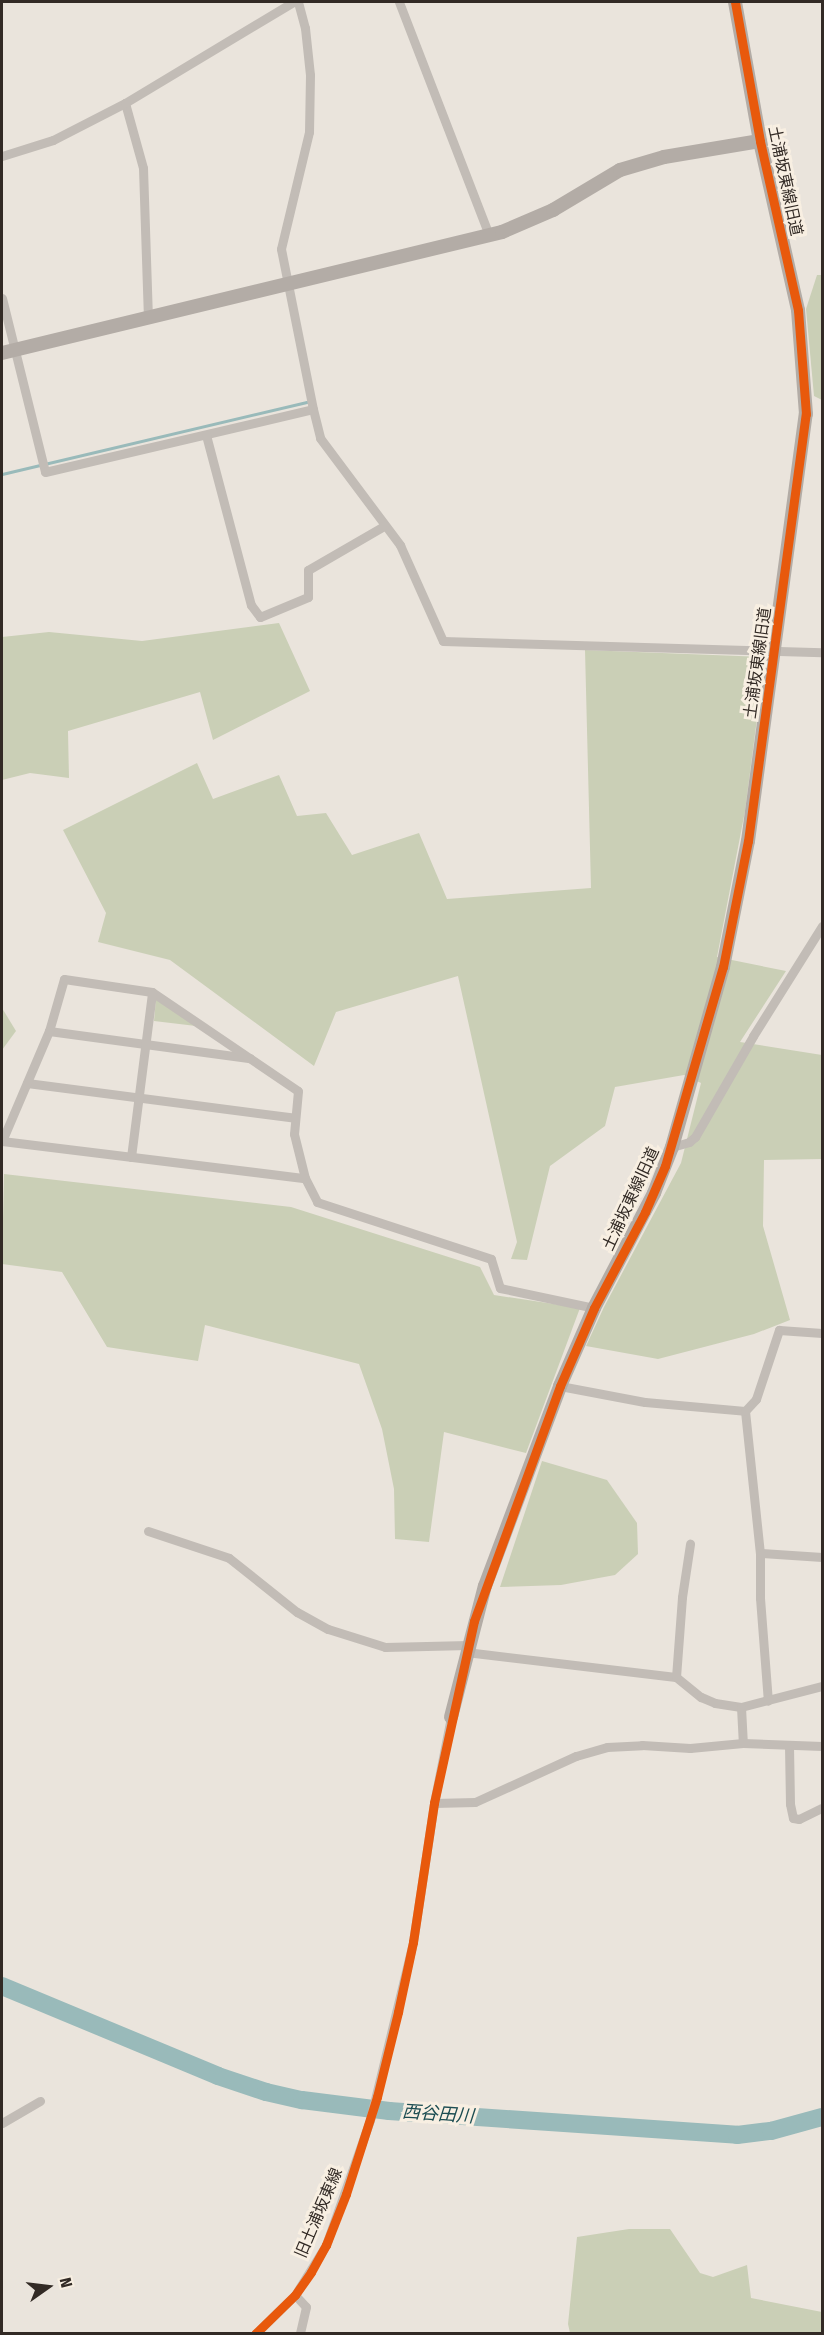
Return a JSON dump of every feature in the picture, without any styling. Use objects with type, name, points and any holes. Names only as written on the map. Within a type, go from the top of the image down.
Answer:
[{"type":"street","points":[[2,156],[53,140],[125,103],[293,2]]},
{"type":"street","points":[[298,2],[305,28],[310,75],[309,132],[281,249],[313,409],[320,438],[400,545],[443,641],[822,652]]},
{"type":"street","points":[[399,2],[489,235]]},
{"type":"street","name":"土浦坂東線旧道","points":[[451,1718],[467,1648],[497,1553],[560,1386],[594,1308],[645,1212],[672,1147],[723,967],[748,841],[806,414],[798,310],[760,141],[735,2]]},
{"type":"street","points":[[125,103],[143,168],[148,318]]},
{"type":"street","points":[[8,351],[489,235],[553,210],[620,170],[664,157],[760,141]]},
{"type":"street","points":[[2,298],[8,351],[45,472],[313,409]]},
{"type":"street","points":[[206,435],[251,605],[260,617],[308,597],[308,570],[384,526]]},
{"type":"street","points":[[672,1147],[689,1143],[695,1137],[753,1036],[822,926]]},
{"type":"street","points":[[305,1178],[2,1141],[49,1031],[64,979],[152,992],[298,1091],[294,1134],[305,1178],[317,1202],[322,1206],[491,1259],[500,1288],[594,1308]]},
{"type":"street","points":[[131,1157],[152,992]]},
{"type":"street","points":[[49,1031],[252,1058]]},
{"type":"street","points":[[27,1083],[295,1118]]},
{"type":"street","points":[[745,1411],[756,1399],[779,1330],[822,1333]]},
{"type":"street","points":[[560,1386],[645,1402],[745,1411]]},
{"type":"street","points":[[745,1411],[749,1425],[760,1553],[759,1598],[768,1701]]},
{"type":"street","points":[[148,1532],[229,1558],[297,1612],[328,1629],[386,1647],[467,1648],[676,1677],[701,1697],[715,1703],[741,1707],[822,1686]]},
{"type":"street","points":[[676,1677],[682,1597],[690,1544]]},
{"type":"street","points":[[760,1553],[822,1557]]},
{"type":"street","points":[[741,1707],[743,1743]]},
{"type":"street","name":"旧土浦坂東線","points":[[255,2334],[295,2295],[326,2245],[370,2120],[413,1942],[434,1803],[451,1718]]},
{"type":"street","points":[[434,1803],[475,1802],[576,1756],[607,1747],[642,1745],[690,1748],[743,1743],[822,1746]]},
{"type":"street","points":[[789,1746],[790,1804],[794,1818],[799,1820],[822,1808]]},
{"type":"street","points":[[2,2123],[40,2101]]},
{"type":"street","points":[[295,2295],[306,2307],[300,2334]]},
{"type":"green space","points":[[817,275],[822,275],[822,400],[814,396],[806,309]]},
{"type":"green space","points":[[279,623],[310,691],[213,740],[200,692],[68,731],[69,778],[30,773],[2,780],[2,637],[49,632],[142,641]]},
{"type":"green space","points":[[585,650],[765,657],[745,811],[717,957],[786,971],[740,1042],[822,1055],[822,1159],[764,1160],[763,1226],[790,1320],[754,1334],[658,1359],[586,1346],[604,1307],[681,1163],[701,1083],[684,1075],[615,1087],[605,1126],[550,1166],[527,1260],[511,1259],[517,1242],[458,976],[336,1012],[314,1066],[170,960],[98,942],[106,913],[63,830],[197,763],[213,799],[279,775],[297,816],[326,813],[352,855],[419,833],[447,899],[591,888]]},
{"type":"green space","points":[[156,999],[196,1026],[154,1021]]},
{"type":"green space","points":[[2,1008],[16,1031],[2,1050]]},
{"type":"green space","points":[[4,1174],[291,1207],[480,1267],[494,1295],[580,1308],[526,1453],[444,1432],[429,1542],[395,1539],[394,1489],[382,1429],[359,1364],[205,1325],[198,1361],[107,1347],[62,1272],[2,1264]]},
{"type":"green space","points":[[542,1461],[607,1480],[637,1523],[638,1554],[615,1575],[561,1585],[500,1587]]},
{"type":"green space","points":[[629,2229],[670,2229],[700,2273],[713,2277],[747,2265],[751,2298],[822,2312],[822,2333],[570,2333],[568,2324],[577,2237]]},
{"type":"waterway","points":[[2,474],[307,402]]},
{"type":"waterway","name":"西谷田川","points":[[2,1986],[218,2076],[266,2092],[302,2100],[389,2111],[737,2135],[771,2131],[822,2117]]},
{"type":"cycle path","points":[[255,2334],[295,2295],[311,2272],[326,2245],[346,2194],[377,2097],[398,2012],[413,1942],[434,1803],[474,1621],[560,1386],[594,1308],[645,1212],[665,1166],[723,967],[748,841],[806,414],[798,310],[760,141],[735,2]]}]
